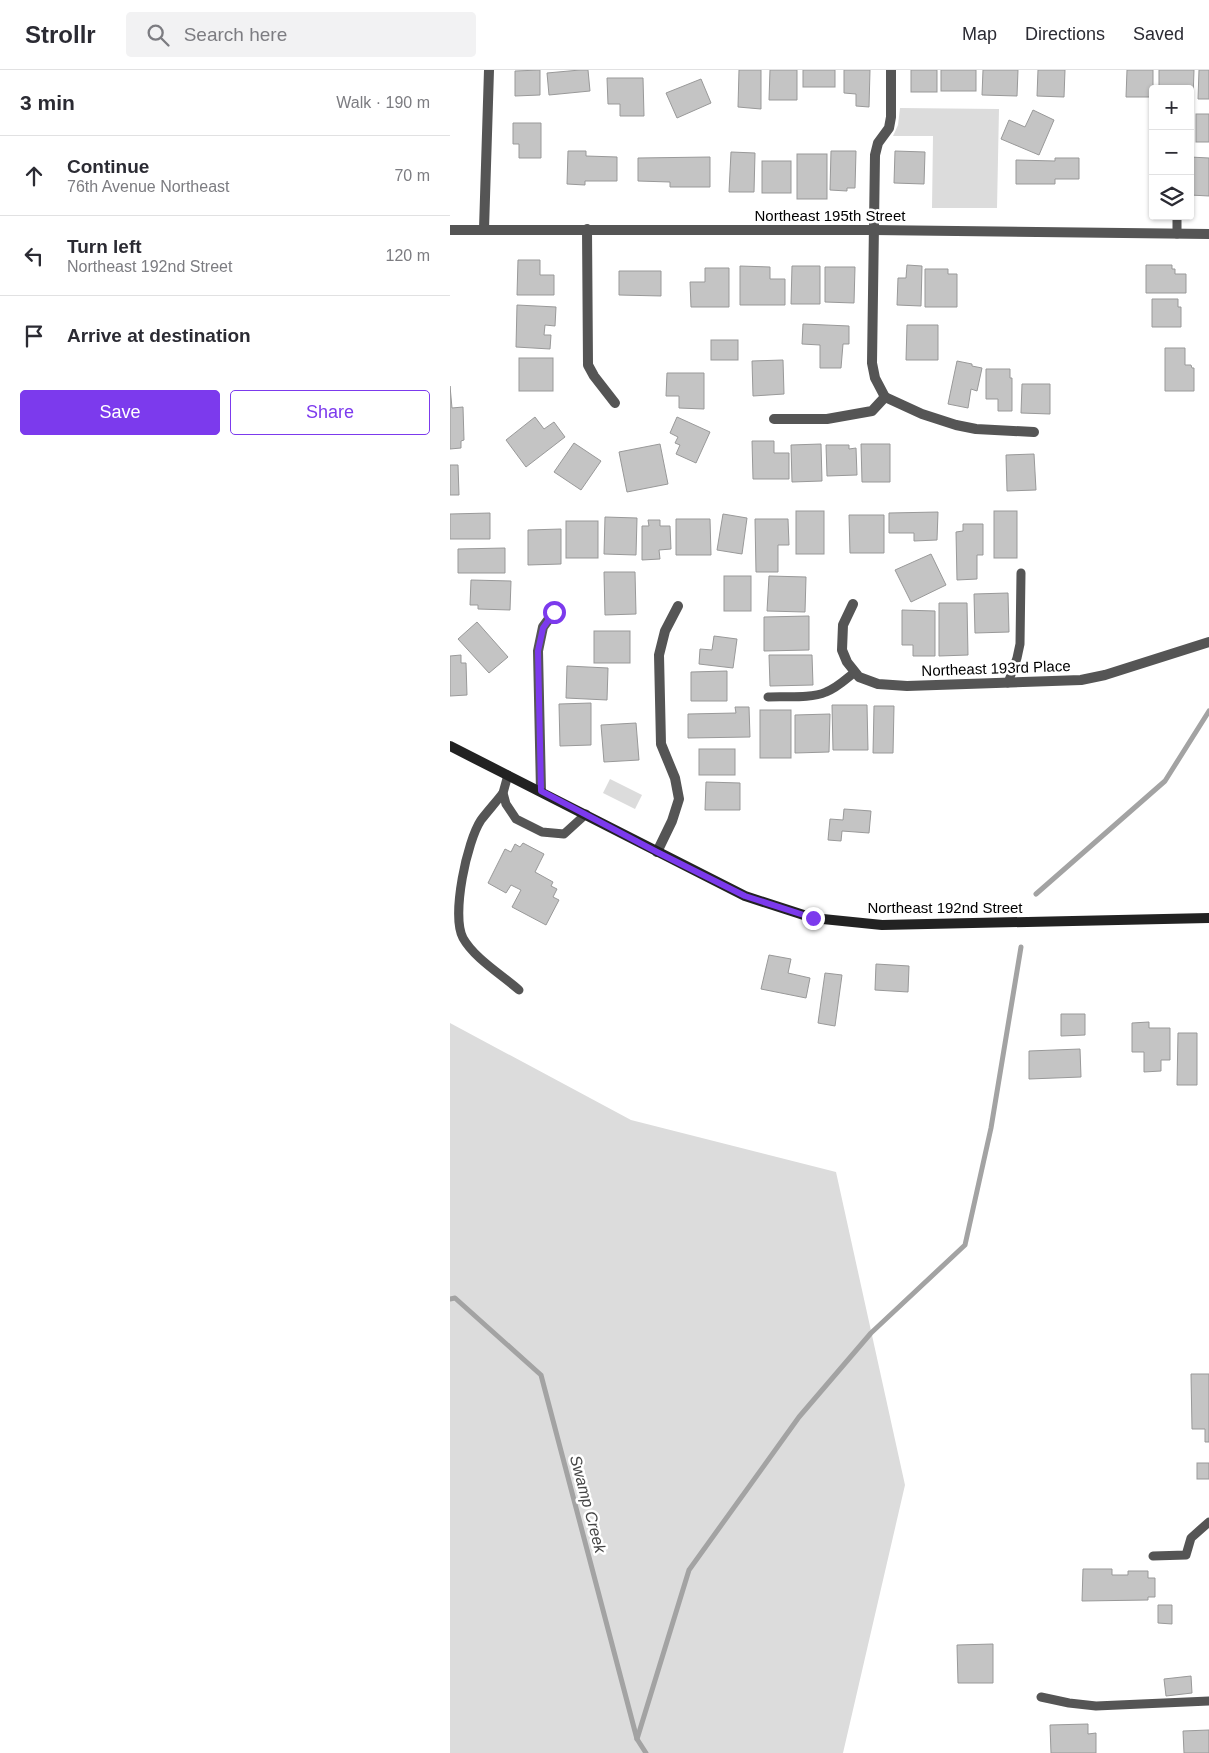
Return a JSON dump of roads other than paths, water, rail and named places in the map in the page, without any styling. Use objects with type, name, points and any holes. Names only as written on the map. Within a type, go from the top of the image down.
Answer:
[{"type":"street","points":[[484,229],[489,70]]},
{"type":"street","points":[[891,70],[891,117],[889,128],[878,144],[875,154],[872,363],[875,378],[886,397],[922,414],[976,429],[1034,432]]},
{"type":"street","points":[[587,229],[588,365],[615,403]]},
{"type":"street","name":"Northeast 195th Street","points":[[450,230],[874,230],[1209,234]]},
{"type":"street","points":[[774,419],[827,419],[872,411],[886,397]]},
{"type":"street","points":[[853,604],[843,625],[842,650],[847,662],[855,672]]},
{"type":"street","points":[[657,852],[672,821],[678,799],[675,778],[661,744],[659,655],[666,630],[678,606]]},
{"type":"street","points":[[541,791],[538,651],[543,628],[554,612]]},
{"type":"street","name":"Northeast 193rd Place","points":[[855,672],[859,677],[878,684],[907,686],[1081,680],[1105,675],[1209,642]]},
{"type":"street","name":"Northeast 192nd Street","points":[[450,746],[745,896],[813,918],[882,925],[1209,918]]},
{"type":"lane","points":[[1177,220],[1177,234]]},
{"type":"lane","points":[[1008,683],[1020,644],[1021,574]]},
{"type":"lane","points":[[768,697],[826,693],[844,682],[855,672]]},
{"type":"lane","points":[[508,775],[503,794],[480,821],[468,853],[459,906],[460,928],[464,939],[475,953],[519,990]]},
{"type":"lane","points":[[503,794],[506,804],[516,819],[542,832],[564,834],[586,814]]},
{"type":"lane","points":[[1153,1556],[1186,1555],[1190,1538],[1209,1522]]},
{"type":"lane","points":[[1042,1697],[1068,1703],[1096,1706],[1209,1702]]},
{"type":"waterway","points":[[1036,894],[1165,781],[1209,711]]},
{"type":"waterway","points":[[637,1739],[689,1570],[799,1417],[871,1333],[965,1245],[991,1128],[1021,947]]},
{"type":"waterway","name":"Swamp Creek","points":[[450,1299],[455,1298],[541,1375],[637,1739],[646,1753]]}]
